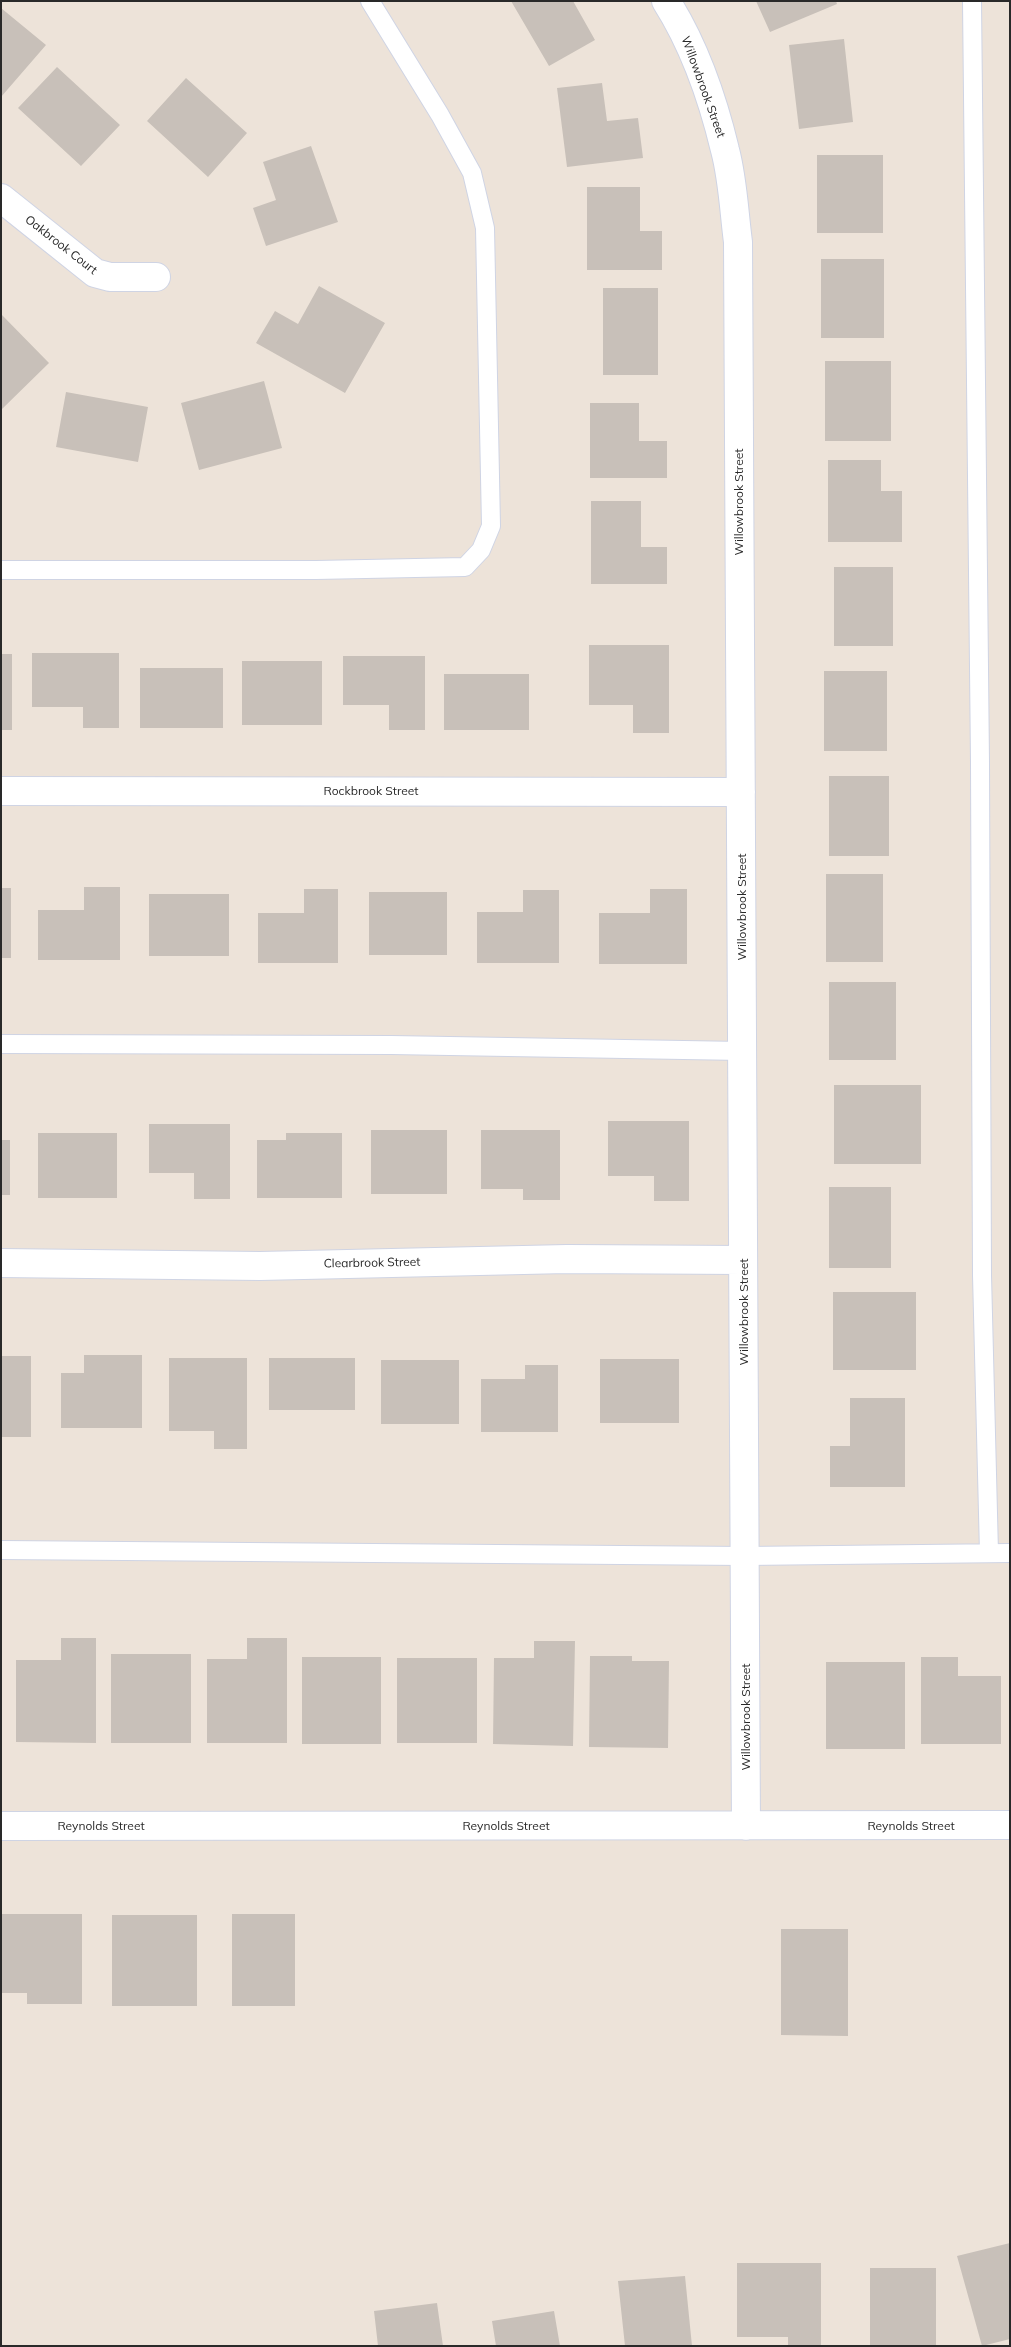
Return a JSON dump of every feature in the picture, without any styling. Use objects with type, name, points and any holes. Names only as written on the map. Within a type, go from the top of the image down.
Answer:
[{"type":"street","name":"Willowbrook Street","points":[[666,1],[693,54],[714,111],[726,152],[738,242],[746,1826]]},
{"type":"street","name":"Oakbrook Court","points":[[1,198],[95,273],[110,277],[156,277]]},
{"type":"street","name":"Rockbrook Street","points":[[1,791],[741,792]]},
{"type":"street","name":"Clearbrook Street","points":[[1,1263],[260,1266],[567,1259],[743,1260]]},
{"type":"street","name":"Reynolds Street","points":[[1,1826],[1010,1825]]},
{"type":"lane","points":[[1,570],[316,570],[465,567],[481,550],[491,526],[485,228],[472,173],[440,115],[370,1]]},
{"type":"lane","points":[[972,1],[980,763],[982,1265],[988,1553]]},
{"type":"lane","points":[[1,1044],[391,1045],[742,1051]]},
{"type":"lane","points":[[1,1550],[745,1556],[1010,1553]]},
{"type":"building","points":[[511,1],[573,1],[595,40],[549,66]]},
{"type":"building","points":[[756,1],[836,1],[837,4],[770,32]]},
{"type":"building","points":[[1,8],[46,45],[1,97]]},
{"type":"building","points":[[844,39],[853,122],[799,129],[789,45]]},
{"type":"building","points":[[57,67],[120,125],[81,166],[18,108]]},
{"type":"building","points":[[186,78],[247,133],[208,177],[147,121]]},
{"type":"building","points":[[602,83],[607,121],[638,118],[643,158],[567,167],[557,88]]},
{"type":"building","points":[[311,146],[338,222],[266,246],[253,208],[276,200],[263,162]]},
{"type":"building","points":[[817,155],[883,155],[883,233],[817,233]]},
{"type":"building","points":[[587,187],[640,187],[640,231],[662,231],[662,270],[587,270]]},
{"type":"building","points":[[821,259],[884,259],[884,338],[821,338]]},
{"type":"building","points":[[319,286],[385,323],[345,393],[256,343],[275,311],[298,324]]},
{"type":"building","points":[[603,288],[658,288],[658,375],[603,375]]},
{"type":"building","points":[[1,314],[49,363],[1,410]]},
{"type":"building","points":[[825,361],[891,361],[891,441],[825,441]]},
{"type":"building","points":[[264,381],[282,448],[199,470],[181,403]]},
{"type":"building","points":[[66,392],[148,407],[138,462],[56,447]]},
{"type":"building","points":[[590,403],[639,403],[639,441],[667,441],[667,478],[590,478]]},
{"type":"building","points":[[828,460],[881,460],[881,491],[902,491],[902,542],[828,542]]},
{"type":"building","points":[[591,501],[641,501],[641,547],[667,547],[667,584],[591,584]]},
{"type":"building","points":[[834,567],[893,567],[893,646],[834,646]]},
{"type":"building","points":[[589,645],[669,645],[669,733],[633,733],[633,705],[589,705]]},
{"type":"building","points":[[32,653],[119,653],[119,728],[83,728],[83,707],[32,707]]},
{"type":"building","points":[[1,654],[12,654],[12,730],[1,730]]},
{"type":"building","points":[[343,656],[425,656],[425,730],[389,730],[389,705],[343,705]]},
{"type":"building","points":[[242,661],[322,661],[322,725],[242,725]]},
{"type":"building","points":[[140,668],[223,668],[223,728],[140,728]]},
{"type":"building","points":[[824,671],[887,671],[887,751],[824,751]]},
{"type":"building","points":[[444,674],[529,674],[529,730],[444,730]]},
{"type":"building","points":[[829,776],[889,776],[889,856],[829,856]]},
{"type":"building","points":[[826,874],[883,874],[883,962],[826,962]]},
{"type":"building","points":[[84,887],[120,887],[120,960],[38,960],[38,910],[84,910]]},
{"type":"building","points":[[1,888],[11,888],[11,958],[1,958]]},
{"type":"building","points":[[304,889],[338,889],[338,963],[258,963],[258,913],[304,913]]},
{"type":"building","points":[[650,889],[687,889],[687,964],[599,964],[599,913],[650,913]]},
{"type":"building","points":[[523,890],[559,890],[559,963],[477,963],[477,912],[523,912]]},
{"type":"building","points":[[369,892],[447,892],[447,955],[369,955]]},
{"type":"building","points":[[149,894],[229,894],[229,956],[149,956]]},
{"type":"building","points":[[829,982],[896,982],[896,1060],[829,1060]]},
{"type":"building","points":[[834,1085],[921,1085],[921,1164],[834,1164]]},
{"type":"building","points":[[608,1121],[689,1121],[689,1201],[654,1201],[654,1176],[608,1176]]},
{"type":"building","points":[[149,1124],[230,1124],[230,1199],[194,1199],[194,1173],[149,1173]]},
{"type":"building","points":[[371,1130],[447,1130],[447,1194],[371,1194]]},
{"type":"building","points":[[481,1130],[560,1130],[560,1200],[523,1200],[523,1189],[481,1189]]},
{"type":"building","points":[[38,1133],[117,1133],[117,1198],[38,1198]]},
{"type":"building","points":[[286,1133],[342,1133],[342,1198],[257,1198],[257,1140],[286,1140]]},
{"type":"building","points":[[1,1140],[10,1140],[10,1195],[1,1195]]},
{"type":"building","points":[[829,1187],[891,1187],[891,1268],[829,1268]]},
{"type":"building","points":[[833,1292],[916,1292],[916,1370],[833,1370]]},
{"type":"building","points":[[84,1355],[142,1355],[142,1428],[61,1428],[61,1373],[84,1373]]},
{"type":"building","points":[[1,1356],[31,1356],[31,1437],[1,1437]]},
{"type":"building","points":[[169,1358],[247,1358],[247,1449],[214,1449],[214,1431],[169,1431]]},
{"type":"building","points":[[269,1358],[355,1358],[355,1410],[269,1410]]},
{"type":"building","points":[[600,1359],[679,1359],[679,1423],[600,1423]]},
{"type":"building","points":[[381,1360],[459,1360],[459,1424],[381,1424]]},
{"type":"building","points":[[525,1365],[558,1365],[558,1432],[481,1432],[481,1379],[525,1379]]},
{"type":"building","points":[[850,1398],[905,1398],[905,1487],[830,1487],[830,1446],[850,1446]]},
{"type":"building","points":[[61,1638],[96,1638],[96,1743],[16,1742],[16,1660],[61,1660]]},
{"type":"building","points":[[247,1638],[287,1638],[287,1743],[207,1743],[207,1659],[247,1659]]},
{"type":"building","points":[[534,1641],[575,1641],[573,1746],[493,1744],[494,1658],[534,1658]]},
{"type":"building","points":[[111,1654],[191,1654],[191,1743],[111,1743]]},
{"type":"building","points":[[590,1656],[632,1656],[632,1661],[669,1661],[668,1748],[589,1747]]},
{"type":"building","points":[[302,1657],[381,1657],[381,1744],[302,1744]]},
{"type":"building","points":[[921,1657],[958,1657],[958,1676],[1001,1676],[1001,1744],[921,1744]]},
{"type":"building","points":[[397,1658],[477,1658],[477,1743],[397,1743]]},
{"type":"building","points":[[826,1662],[905,1662],[905,1749],[826,1749]]},
{"type":"building","points":[[1,1914],[82,1914],[82,2004],[27,2004],[27,1993],[1,1993]]},
{"type":"building","points":[[232,1914],[295,1914],[295,2006],[232,2006]]},
{"type":"building","points":[[112,1915],[197,1915],[197,2006],[112,2006]]},
{"type":"building","points":[[781,1929],[848,1929],[848,2036],[781,2035]]},
{"type":"building","points":[[1010,2243],[1010,2339],[982,2346],[957,2256]]},
{"type":"building","points":[[737,2263],[821,2263],[821,2346],[788,2346],[788,2337],[737,2337]]},
{"type":"building","points":[[870,2268],[936,2268],[936,2346],[870,2346]]},
{"type":"building","points":[[685,2276],[692,2346],[625,2346],[618,2281]]},
{"type":"building","points":[[437,2303],[443,2346],[378,2346],[374,2311]]},
{"type":"building","points":[[554,2311],[560,2346],[496,2346],[492,2321]]}]
